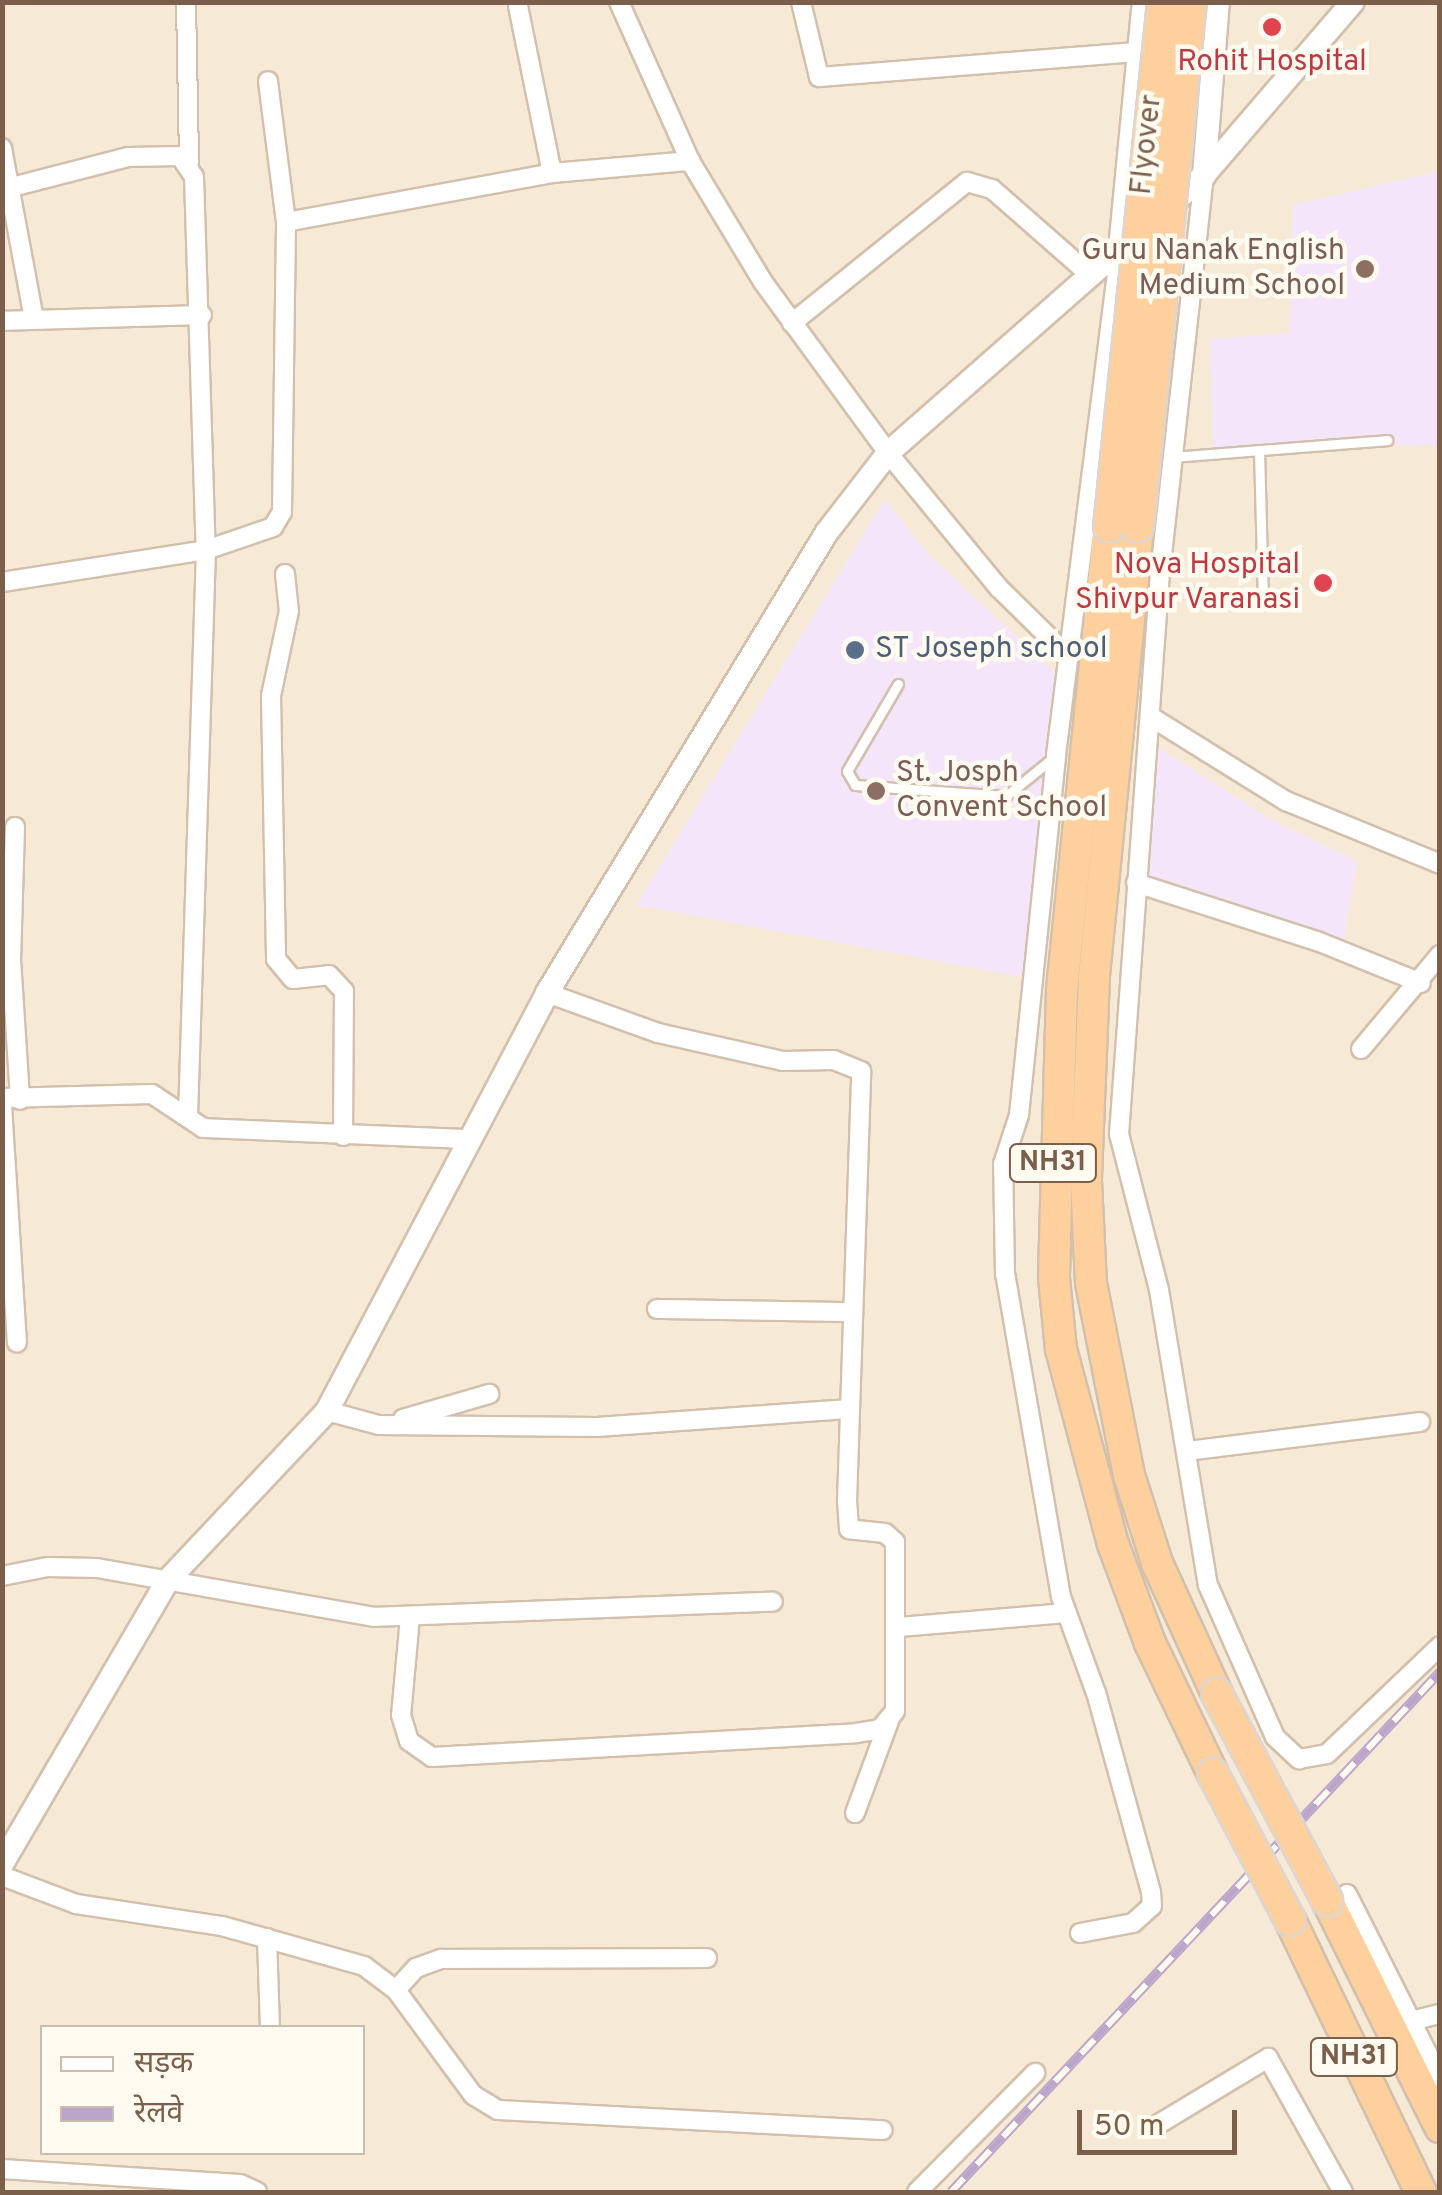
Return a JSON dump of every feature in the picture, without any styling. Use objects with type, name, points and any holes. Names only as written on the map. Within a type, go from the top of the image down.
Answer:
[{"type":"highway","name":"Flyover","points":[[1123,527],[1163,2]]},
{"type":"highway","name":"Flyover","points":[[1123,527],[1191,2]]},
{"type":"highway","name":"NH31","points":[[1123,527],[1092,998],[1086,1164],[1091,1283],[1129,1475],[1158,1563],[1217,1694],[1337,1897],[1440,2127]]},
{"type":"highway","name":"NH31","points":[[1123,527],[1062,990],[1053,1142],[1060,1349],[1112,1544],[1150,1643],[1421,2192]]},
{"type":"street","points":[[186,2],[189,164],[202,315],[206,550],[188,1118]]},
{"type":"street","points":[[619,2],[690,160],[792,323],[888,453],[999,588],[1069,657]]},
{"type":"street","points":[[801,2],[819,78],[1140,52]]},
{"type":"street","points":[[1080,1933],[1132,1923],[1152,1906],[1096,1693],[1066,1613],[1005,1274],[1003,1164],[1020,1115],[1056,755],[1120,249],[1144,2]]},
{"type":"street","points":[[1218,2],[1204,176],[1172,457],[1118,1134],[1158,1290],[1208,1585],[1287,1753],[1311,1760],[1340,1745],[1440,1646]]},
{"type":"street","points":[[2,1864],[168,1580],[326,1410],[547,994],[767,622],[888,453],[1204,176],[1352,2]]},
{"type":"street","points":[[518,6],[552,173]]},
{"type":"street","points":[[2,582],[206,550],[273,527],[282,512],[286,222],[268,82]]},
{"type":"street","points":[[2,148],[34,319]]},
{"type":"street","points":[[12,187],[128,158],[180,156],[189,164]]},
{"type":"street","points":[[286,222],[552,173],[690,160]]},
{"type":"street","points":[[792,323],[967,182],[992,189],[1090,274]]},
{"type":"street","points":[[2,321],[202,315]]},
{"type":"street","points":[[285,574],[288,611],[270,696],[276,959],[293,979],[328,975],[344,991],[344,1136]]},
{"type":"street","points":[[1151,717],[1286,801],[1440,864]]},
{"type":"street","points":[[15,827],[8,1101],[17,1343]]},
{"type":"street","points":[[1136,883],[1317,941],[1421,983]]},
{"type":"street","points":[[1361,1048],[1421,983],[1440,954]]},
{"type":"street","points":[[547,994],[658,1033],[782,1061],[851,1063],[860,1070],[846,1409],[849,1530],[884,1533],[895,1542],[899,1628],[895,1711],[855,1813]]},
{"type":"street","points":[[8,1101],[152,1094],[203,1128],[468,1139]]},
{"type":"street","points":[[657,1309],[849,1312]]},
{"type":"street","points":[[379,1425],[489,1394]]},
{"type":"street","points":[[326,1410],[379,1425],[597,1427],[846,1409]]},
{"type":"street","points":[[1186,1451],[1420,1422]]},
{"type":"street","points":[[2,1576],[74,1566],[168,1580],[338,1614],[410,1618],[772,1602]]},
{"type":"street","points":[[899,1628],[1066,1613]]},
{"type":"street","points":[[410,1618],[401,1715],[409,1742],[432,1757],[856,1733],[889,1721]]},
{"type":"street","points":[[2,1876],[76,1904],[267,1938],[364,1966],[396,1990],[472,2095],[498,2110],[882,2130]]},
{"type":"street","points":[[1337,1897],[1440,2078]]},
{"type":"street","points":[[267,1938],[270,2025]]},
{"type":"street","points":[[396,1990],[416,1968],[441,1959],[708,1958]]},
{"type":"street","points":[[1410,2022],[1440,2014]]},
{"type":"street","points":[[1157,2125],[1268,2058],[1343,2192]]},
{"type":"street","points":[[916,2192],[1035,2072]]},
{"type":"street","points":[[2,2169],[240,2184],[257,2192]]},
{"type":"lane","points":[[1172,457],[1387,440]]},
{"type":"lane","points":[[1259,450],[1262,606]]},
{"type":"lane","points":[[898,684],[847,771],[855,784],[1006,796],[1056,755]]},
{"type":"shaded area","points":[[3,3],[1439,3],[1439,2192],[3,2192]]},
{"type":"shaded area","name":"Guru Nanak English Medium School","points":[[1439,171],[1439,456],[1434,445],[1213,447],[1210,339],[1289,333],[1293,205]]},
{"type":"shaded area","name":"St. Josph Convent School","points":[[885,499],[929,555],[1059,676],[1023,977],[636,905]]},
{"type":"shaded area","points":[[1154,745],[1272,820],[1357,861],[1344,941],[1141,889]]},
{"type":"railway","points":[[951,2192],[1440,1672]]},
{"type":"place","name":"Rohit Hospital","points":[[1272,27]]},
{"type":"place","name":"Guru Nanak English Medium School","points":[[1365,269]]},
{"type":"place","name":"Nova Hospital Shivpur Varanasi","points":[[1323,583]]},
{"type":"place","name":"ST Joseph school","points":[[855,650]]},
{"type":"place","name":"St. Josph Convent School","points":[[876,791]]}]
